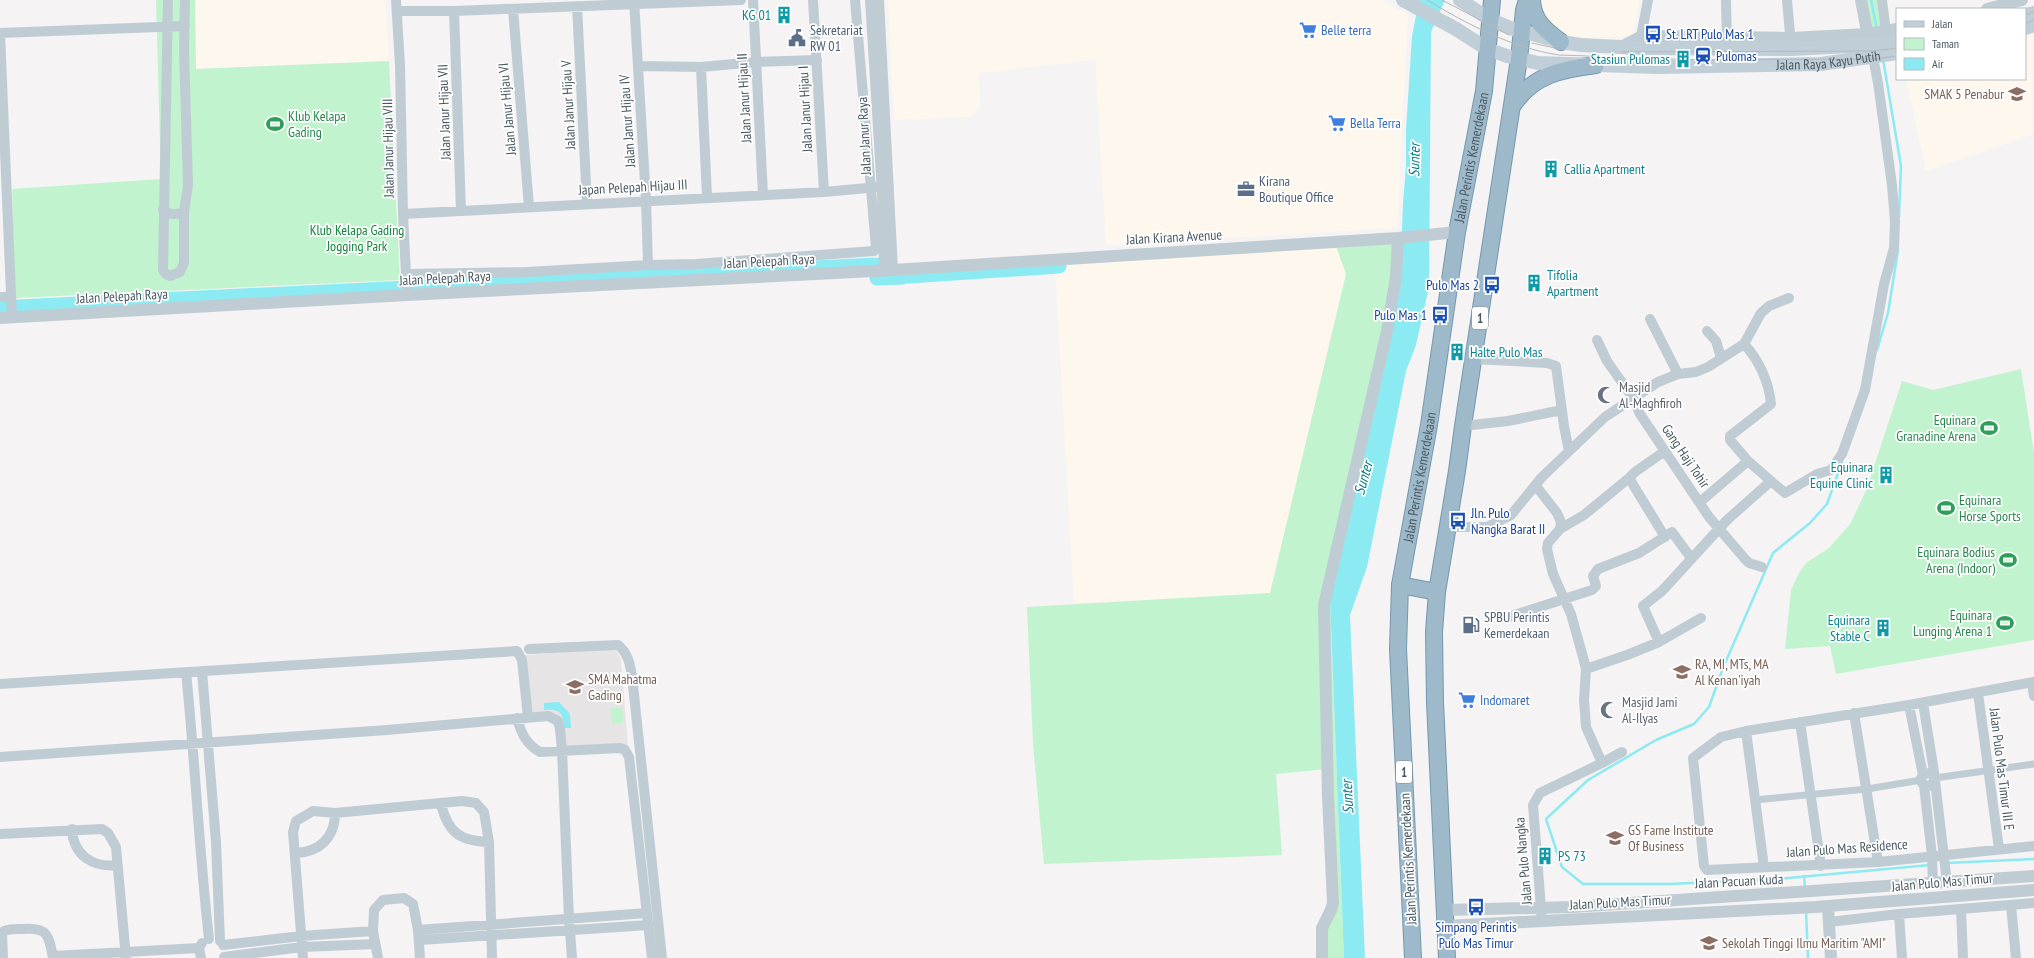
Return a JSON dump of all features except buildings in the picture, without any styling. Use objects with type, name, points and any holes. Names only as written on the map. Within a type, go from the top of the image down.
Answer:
[{"type":"highway","name":"Jalan Perintis Kemerdekaan","points":[[1413,958],[1398,649],[1400,585],[1429,425],[1457,232],[1484,91],[1489,19],[1492,0]]},
{"type":"highway","name":"1","points":[[1447,958],[1434,656],[1437,592],[1519,59],[1524,10],[1527,0]]},
{"type":"highway","points":[[1532,0],[1533,11],[1540,24],[1561,42]]},
{"type":"highway","points":[[1511,109],[1522,92],[1540,79],[1562,70],[1596,65]]},
{"type":"highway","points":[[1400,585],[1437,592]]},
{"type":"main road","name":"Jalan Raya Kayu Putih","points":[[1403,0],[1447,24],[1487,49],[1519,59],[1551,64],[1657,67],[1821,64],[1882,44]]},
{"type":"main road","name":"Jalan Raya Kayu Putih","points":[[1460,0],[1489,19],[1522,32],[1561,42],[1621,48],[1640,42],[1882,44]]},
{"type":"street","points":[[168,0],[163,270],[170,276],[180,272],[184,263],[184,212],[188,185],[184,49],[185,0]]},
{"type":"street","name":"Jalan Janur Hijau VIII","points":[[396,0],[400,65],[403,214],[407,293]]},
{"type":"street","points":[[397,11],[454,11],[634,2],[741,0]]},
{"type":"street","name":"Jalan Janur Hijau II","points":[[753,0],[763,195]]},
{"type":"street","name":"Jalan Janur Hijau I","points":[[813,0],[824,192]]},
{"type":"street","points":[[855,0],[878,189]]},
{"type":"street","name":"Jalan Janur Raya","points":[[870,0],[878,189],[888,271]]},
{"type":"street","name":"Jalan Janur Raya","points":[[878,189],[879,0]]},
{"type":"street","points":[[1640,42],[1648,0]]},
{"type":"street","points":[[1726,0],[1727,43]]},
{"type":"street","points":[[1787,0],[1791,43]]},
{"type":"street","points":[[1861,0],[1882,44]]},
{"type":"street","points":[[1744,344],[1759,365],[1767,384],[1770,401],[1769,406],[1730,438],[1730,441],[1748,461],[1785,492],[1817,474],[1831,470],[1842,454],[1865,390],[1884,284],[1894,248],[1896,222],[1878,83],[1882,44],[1882,0]]},
{"type":"street","points":[[1991,8],[2022,0]]},
{"type":"street","name":"Jalan Janur Hijau IV","points":[[634,2],[646,200],[648,265]]},
{"type":"street","name":"Jalan Janur Hijau V","points":[[577,6],[587,203]]},
{"type":"street","name":"Jalan Janur Hijau VI","points":[[513,9],[529,207]]},
{"type":"street","name":"Jalan Janur Hijau VII","points":[[454,11],[462,211]]},
{"type":"street","points":[[9,308],[4,239],[0,33],[185,26]]},
{"type":"street","points":[[638,66],[702,67],[756,62],[816,60]]},
{"type":"street","points":[[702,67],[707,197]]},
{"type":"street","name":"Japan Pelepah Hijau III","points":[[403,214],[587,203],[878,189]]},
{"type":"street","name":"Jalan Pelepah Raya","points":[[407,277],[696,264],[871,252],[876,248],[878,189]]},
{"type":"street","points":[[163,210],[166,213],[173,215],[184,212]]},
{"type":"street","name":"Jalan Kirana Avenue","points":[[888,271],[1399,238],[1457,232]]},
{"type":"street","points":[[1322,958],[1322,928],[1333,903],[1328,796],[1324,605],[1387,331],[1396,277],[1399,238]]},
{"type":"street","name":"Jalan Pelepah Raya","points":[[0,297],[9,308],[407,293],[888,271]]},
{"type":"street","points":[[1448,527],[1476,528],[1496,524],[1511,515],[1542,477],[1605,417],[1658,382],[1678,374],[1696,372],[1708,367],[1744,344],[1761,313],[1769,306],[1789,298]]},
{"type":"street","points":[[1650,319],[1678,374]]},
{"type":"street","points":[[1707,331],[1716,341],[1721,358]]},
{"type":"street","name":"Gang Haji Tohir","points":[[1597,340],[1613,372],[1633,398],[1638,410],[1718,529],[1749,563],[1762,567]]},
{"type":"street","points":[[1473,359],[1547,363],[1556,366],[1569,451]]},
{"type":"street","points":[[1462,426],[1508,421],[1562,410]]},
{"type":"street","points":[[1622,752],[1602,763],[1586,728],[1584,700],[1586,669],[1574,620],[1553,574],[1547,549],[1548,543],[1560,529],[1584,515],[1629,478],[1634,472],[1665,451]]},
{"type":"street","points":[[1700,502],[1748,461]]},
{"type":"street","points":[[1629,478],[1665,537]]},
{"type":"street","points":[[1659,642],[1643,606],[1662,591],[1718,529],[1771,481]]},
{"type":"street","points":[[1536,486],[1556,513],[1560,522],[1560,529]]},
{"type":"street","points":[[1505,618],[1565,600],[1595,588],[1593,576],[1598,569],[1639,553],[1674,533],[1691,558]]},
{"type":"street","points":[[1586,669],[1659,642],[1701,618]]},
{"type":"street","points":[[530,649],[618,645],[624,650],[628,658],[632,676],[662,958]]},
{"type":"street","points":[[0,684],[517,651],[522,660],[522,734],[533,748],[540,752],[547,753],[562,750],[620,748],[625,750],[629,757],[652,958]]},
{"type":"street","points":[[202,671],[216,842],[223,958],[302,947],[375,944]]},
{"type":"street","points":[[186,672],[193,743],[200,855],[209,939]]},
{"type":"street","points":[[1764,866],[1746,731],[1923,703],[2033,682],[2034,696]]},
{"type":"street","name":"Jalan Pulo Mas Timur III E","points":[[1978,693],[1999,849]]},
{"type":"street","points":[[1923,703],[1947,880]]},
{"type":"street","points":[[1909,705],[1923,780],[1932,858],[1933,881]]},
{"type":"street","points":[[1854,714],[1878,862]]},
{"type":"street","points":[[0,757],[387,730],[548,716],[558,721],[560,729],[569,924],[572,958]]},
{"type":"street","points":[[1800,722],[1821,866]]},
{"type":"street","name":"Jalan Pulo Mas Residence","points":[[1746,731],[1721,737],[1693,758],[1704,866],[1706,870],[1764,866],[1821,866],[1878,862],[1944,857],[1999,849],[2034,846]]},
{"type":"street","name":"Jalan Pulo Nangka","points":[[1542,921],[1532,812],[1536,799],[1540,793],[1602,763]]},
{"type":"street","points":[[1923,780],[1927,773],[1934,778],[2034,764]]},
{"type":"street","points":[[1755,800],[1867,789],[1923,780]]},
{"type":"street","points":[[303,958],[296,853],[293,832],[296,821],[313,811],[335,813],[462,801],[476,803],[484,812],[489,842],[490,935],[492,958]]},
{"type":"street","points":[[441,804],[449,825],[463,839],[489,842]]},
{"type":"street","points":[[296,853],[305,853],[324,844],[330,836],[335,824],[335,813]]},
{"type":"street","points":[[0,834],[72,829],[102,829],[108,833],[116,847],[126,954]]},
{"type":"street","points":[[72,829],[75,845],[88,860],[97,865],[117,865]]},
{"type":"street","name":"Jalan Pacuan Kuda","points":[[1445,918],[1540,908],[1813,892],[1933,881],[2034,876]]},
{"type":"street","name":"Jalan Pulo Mas Timur","points":[[1445,918],[1542,921],[1828,907],[2034,890]]},
{"type":"street","points":[[378,958],[375,944],[374,910],[383,900],[404,898],[413,904],[420,940],[420,958]]},
{"type":"street","name":"Jalan Pulo Mas Timur","points":[[1829,922],[1899,914],[2034,903]]},
{"type":"street","points":[[2011,905],[2016,958]]},
{"type":"street","points":[[1828,907],[1831,958]]},
{"type":"street","points":[[1961,909],[1964,958]]},
{"type":"street","points":[[420,940],[490,935],[647,913]]},
{"type":"street","points":[[1899,914],[1902,958]]},
{"type":"street","points":[[418,930],[490,924],[649,925]]},
{"type":"street","points":[[2,956],[2,934],[4,931],[35,928],[41,929],[46,934],[53,957],[200,953],[203,942],[209,939],[222,943],[374,931]]},
{"type":"shaded area","points":[[195,0],[385,0],[389,61],[196,69]]},
{"type":"shaded area","points":[[888,0],[1382,0],[1408,15],[1397,228],[1106,245],[1095,60],[979,73],[980,108],[971,117],[894,120]]},
{"type":"shaded area","points":[[1540,0],[1639,0],[1633,36],[1578,38],[1549,29],[1539,7]]},
{"type":"shaded area","points":[[2034,29],[2034,134],[1926,171],[1906,80],[2026,80],[2026,31]]},
{"type":"shaded area","points":[[1336,246],[1346,274],[1270,593],[1074,603],[1055,266]]},
{"type":"shaded area","name":"SMA Mahatma Gading","points":[[607,649],[617,652],[621,660],[628,747],[557,749],[555,722],[529,713],[525,655]]},
{"type":"green space","name":"Klub Kelapa Gading","points":[[156,0],[195,0],[196,69],[389,61],[400,280],[15,298],[12,189],[161,179]]},
{"type":"green space","points":[[1861,0],[1882,0],[1886,32],[1867,34]]},
{"type":"green space","points":[[1397,242],[1398,253],[1330,599],[1344,958],[1322,958],[1331,910],[1327,769],[1276,774],[1282,855],[1044,864],[1033,744],[1027,607],[1270,593],[1346,274],[1336,246]]},
{"type":"green space","name":"Equinara Horse Sports","points":[[2021,369],[2034,453],[2034,640],[1836,674],[1830,646],[1785,649],[1791,590],[1800,571],[1806,563],[1829,548],[1850,524],[1866,491],[1902,381],[1933,390]]},
{"type":"green space","points":[[622,707],[623,723],[612,724],[610,708]]},
{"type":"water","name":"Sunter","points":[[1419,0],[1445,0],[1431,32],[1429,287],[1416,345],[1406,371],[1367,567],[1350,615],[1365,958],[1344,958],[1330,599],[1400,283],[1406,167],[1406,130],[1412,36]]},
{"type":"water","points":[[559,702],[570,714],[571,728],[564,728],[562,715],[558,711],[544,710],[544,703]]},
{"type":"waterway","points":[[1871,0],[1877,29]]},
{"type":"waterway","points":[[1883,59],[1901,166],[1899,217]]},
{"type":"waterway","points":[[1877,350],[1888,313],[1898,250]]},
{"type":"waterway","points":[[18,307],[876,265]]},
{"type":"waterway","points":[[909,276],[1059,266]]},
{"type":"waterway","points":[[877,278],[903,277]]},
{"type":"waterway","points":[[0,308],[5,308]]},
{"type":"waterway","points":[[1842,462],[1827,504],[1810,523],[1773,553],[1723,668],[1709,707],[1694,724],[1656,740],[1588,780],[1546,819],[1562,867],[1583,884],[1670,884],[1777,879],[1930,865]]},
{"type":"waterway","points":[[1947,863],[2034,859]]},
{"type":"waterway","points":[[1804,876],[1805,888]]},
{"type":"waterway","points":[[1806,911],[1808,958]]},
{"type":"tram line","points":[[1427,0],[1490,34],[1524,47],[1559,55],[1703,60],[1874,59],[1896,56]]},
{"type":"tram line","points":[[1442,0],[1509,35]]},
{"type":"tram line","points":[[2026,15],[2034,12]]},
{"type":"tram line","points":[[2026,23],[2034,20]]},
{"type":"tram line","points":[[1532,43],[1559,49]]},
{"type":"tram line","points":[[1621,52],[1874,51],[1896,48]]},
{"type":"place","name":"KG 01","points":[[784,15]]},
{"type":"place","name":"Belle terra","points":[[1308,30]]},
{"type":"place","name":"St. LRT Pulo Mas 1","points":[[1653,34]]},
{"type":"place","name":"Sekretariat RW 01","points":[[797,38]]},
{"type":"place","name":"Pulomas","points":[[1703,56]]},
{"type":"place","name":"Stasiun Pulomas","points":[[1683,59]]},
{"type":"place","name":"SMAK 5 Penabur","points":[[2017,94]]},
{"type":"place","name":"Bella Terra","points":[[1337,123]]},
{"type":"place","name":"Klub Kelapa Gading","points":[[275,124]]},
{"type":"place","name":"Callia Apartment","points":[[1551,169]]},
{"type":"place","name":"Kirana Boutique Office","points":[[1246,189]]},
{"type":"place","name":"Tifolia Apartment","points":[[1534,283]]},
{"type":"place","name":"Pulo Mas 2","points":[[1492,285]]},
{"type":"place","name":"Pulo Mas 1","points":[[1440,315]]},
{"type":"place","name":"Halte Pulo Mas","points":[[1457,352]]},
{"type":"place","name":"Masjid Al-Maghfiroh","points":[[1606,395]]},
{"type":"place","name":"Equinara Granadine Arena","points":[[1989,428]]},
{"type":"place","name":"Equinara Equine Clinic","points":[[1886,475]]},
{"type":"place","name":"Equinara Horse Sports","points":[[1946,508]]},
{"type":"place","name":"Jln. Pulo Nangka Barat II","points":[[1458,521]]},
{"type":"place","name":"Equinara Bodius Arena (Indoor)","points":[[2008,560]]},
{"type":"place","name":"Equinara Lunging Arena 1","points":[[2005,623]]},
{"type":"place","name":"SPBU Perintis Kemerdekaan","points":[[1471,625]]},
{"type":"place","name":"Equinara Stable C","points":[[1883,628]]},
{"type":"place","name":"RA, MI, MTs, MA Al Kenan'iyah","points":[[1682,672]]},
{"type":"place","name":"SMA Mahatma Gading","points":[[575,687]]},
{"type":"place","name":"Indomaret","points":[[1467,700]]},
{"type":"place","name":"Masjid Jami Al-Ilyas","points":[[1609,710]]},
{"type":"place","name":"GS Fame Institute Of Business","points":[[1615,838]]},
{"type":"place","name":"PS 73","points":[[1545,856]]},
{"type":"place","name":"Simpang Perintis Pulo Mas Timur","points":[[1476,907]]},
{"type":"place","name":"Sekolah Tinggi Ilmu Maritim \"AMI\"","points":[[1709,943]]},
{"type":"park label","name":"Klub Kelapa Gading Jogging Park","points":[[357,238]]}]
